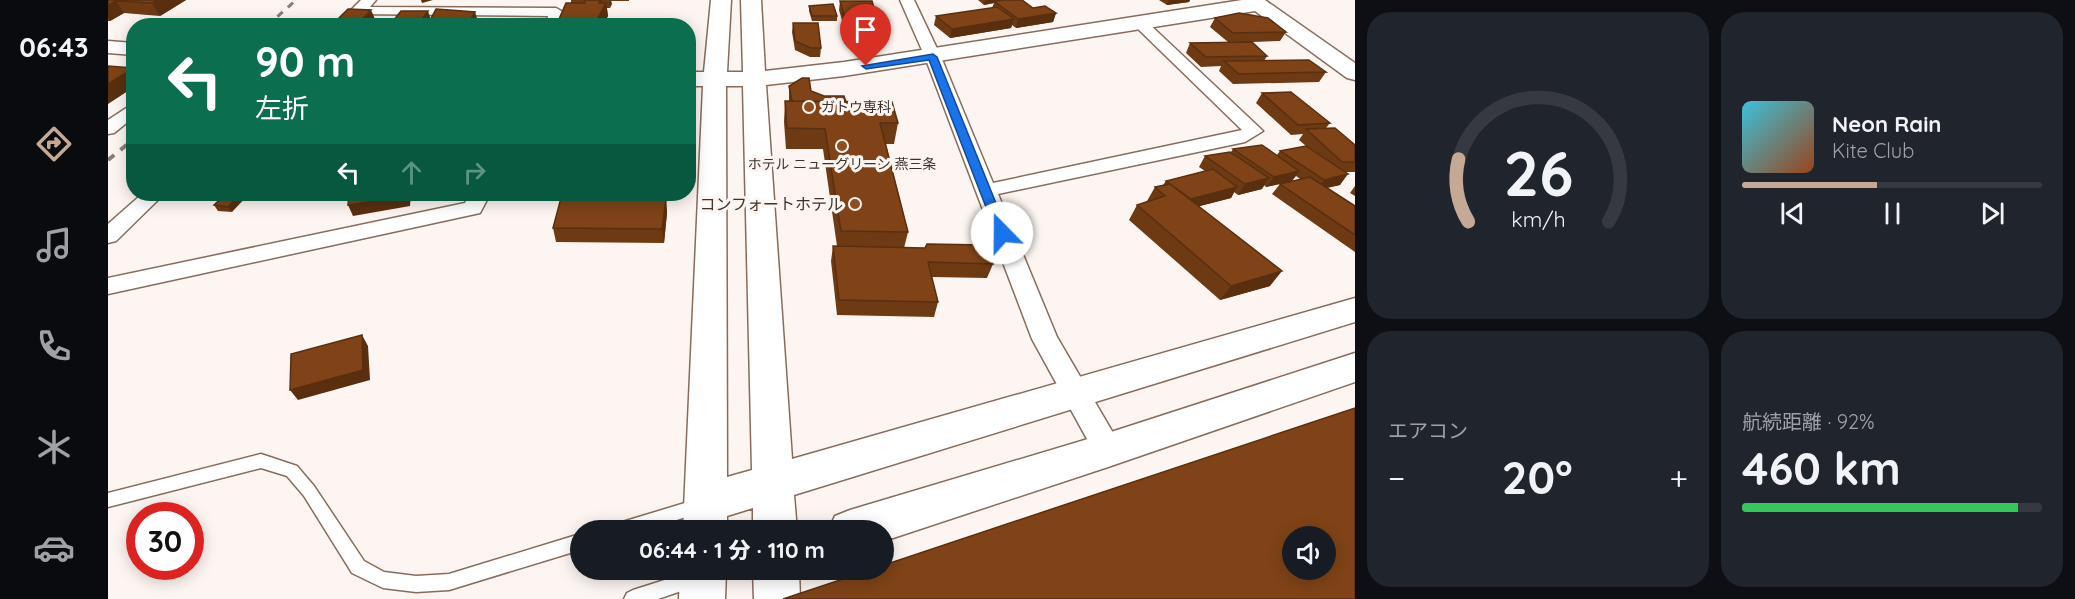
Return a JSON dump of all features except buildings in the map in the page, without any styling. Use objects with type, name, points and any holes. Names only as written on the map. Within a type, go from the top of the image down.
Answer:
[{"type":"street","points":[[369,0],[357,11],[556,12],[555,18]]},
{"type":"street","points":[[721,0],[702,80],[705,517],[773,484],[1355,310]]},
{"type":"street","points":[[751,0],[775,520]]},
{"type":"street","points":[[907,0],[933,57],[1045,339],[1074,394],[1108,450]]},
{"type":"street","points":[[702,80],[755,79],[933,57],[1141,24],[1255,2],[1355,73]]},
{"type":"street","points":[[985,191],[1245,136],[1254,131],[1141,24]]},
{"type":"street","points":[[109,46],[126,48]]},
{"type":"street","points":[[108,129],[126,114]]},
{"type":"street","points":[[108,236],[146,201]]},
{"type":"street","points":[[108,286],[473,208],[476,201]]},
{"type":"street","points":[[885,520],[1108,450],[1355,367]]},
{"type":"street","points":[[776,580],[777,599]]},
{"type":"lane","points":[[108,500],[261,461],[292,471],[309,491],[358,567],[383,580],[416,584],[449,582],[570,546]]},
{"type":"lane","points":[[687,520],[705,517]]},
{"type":"lane","points":[[633,599],[704,580]]},
{"type":"railway","points":[[276,18],[296,0]]},
{"type":"railway","points":[[108,160],[126,145]]},
{"type":"place","name":"ガトウ専科","points":[[809,107]]},
{"type":"place","name":"ホテル ニューグリーン 燕三条","points":[[842,146]]},
{"type":"place","name":"コンフォートホテル","points":[[855,204]]},
{"type":"route","points":[[866,66],[933,57],[1002,233]]}]
